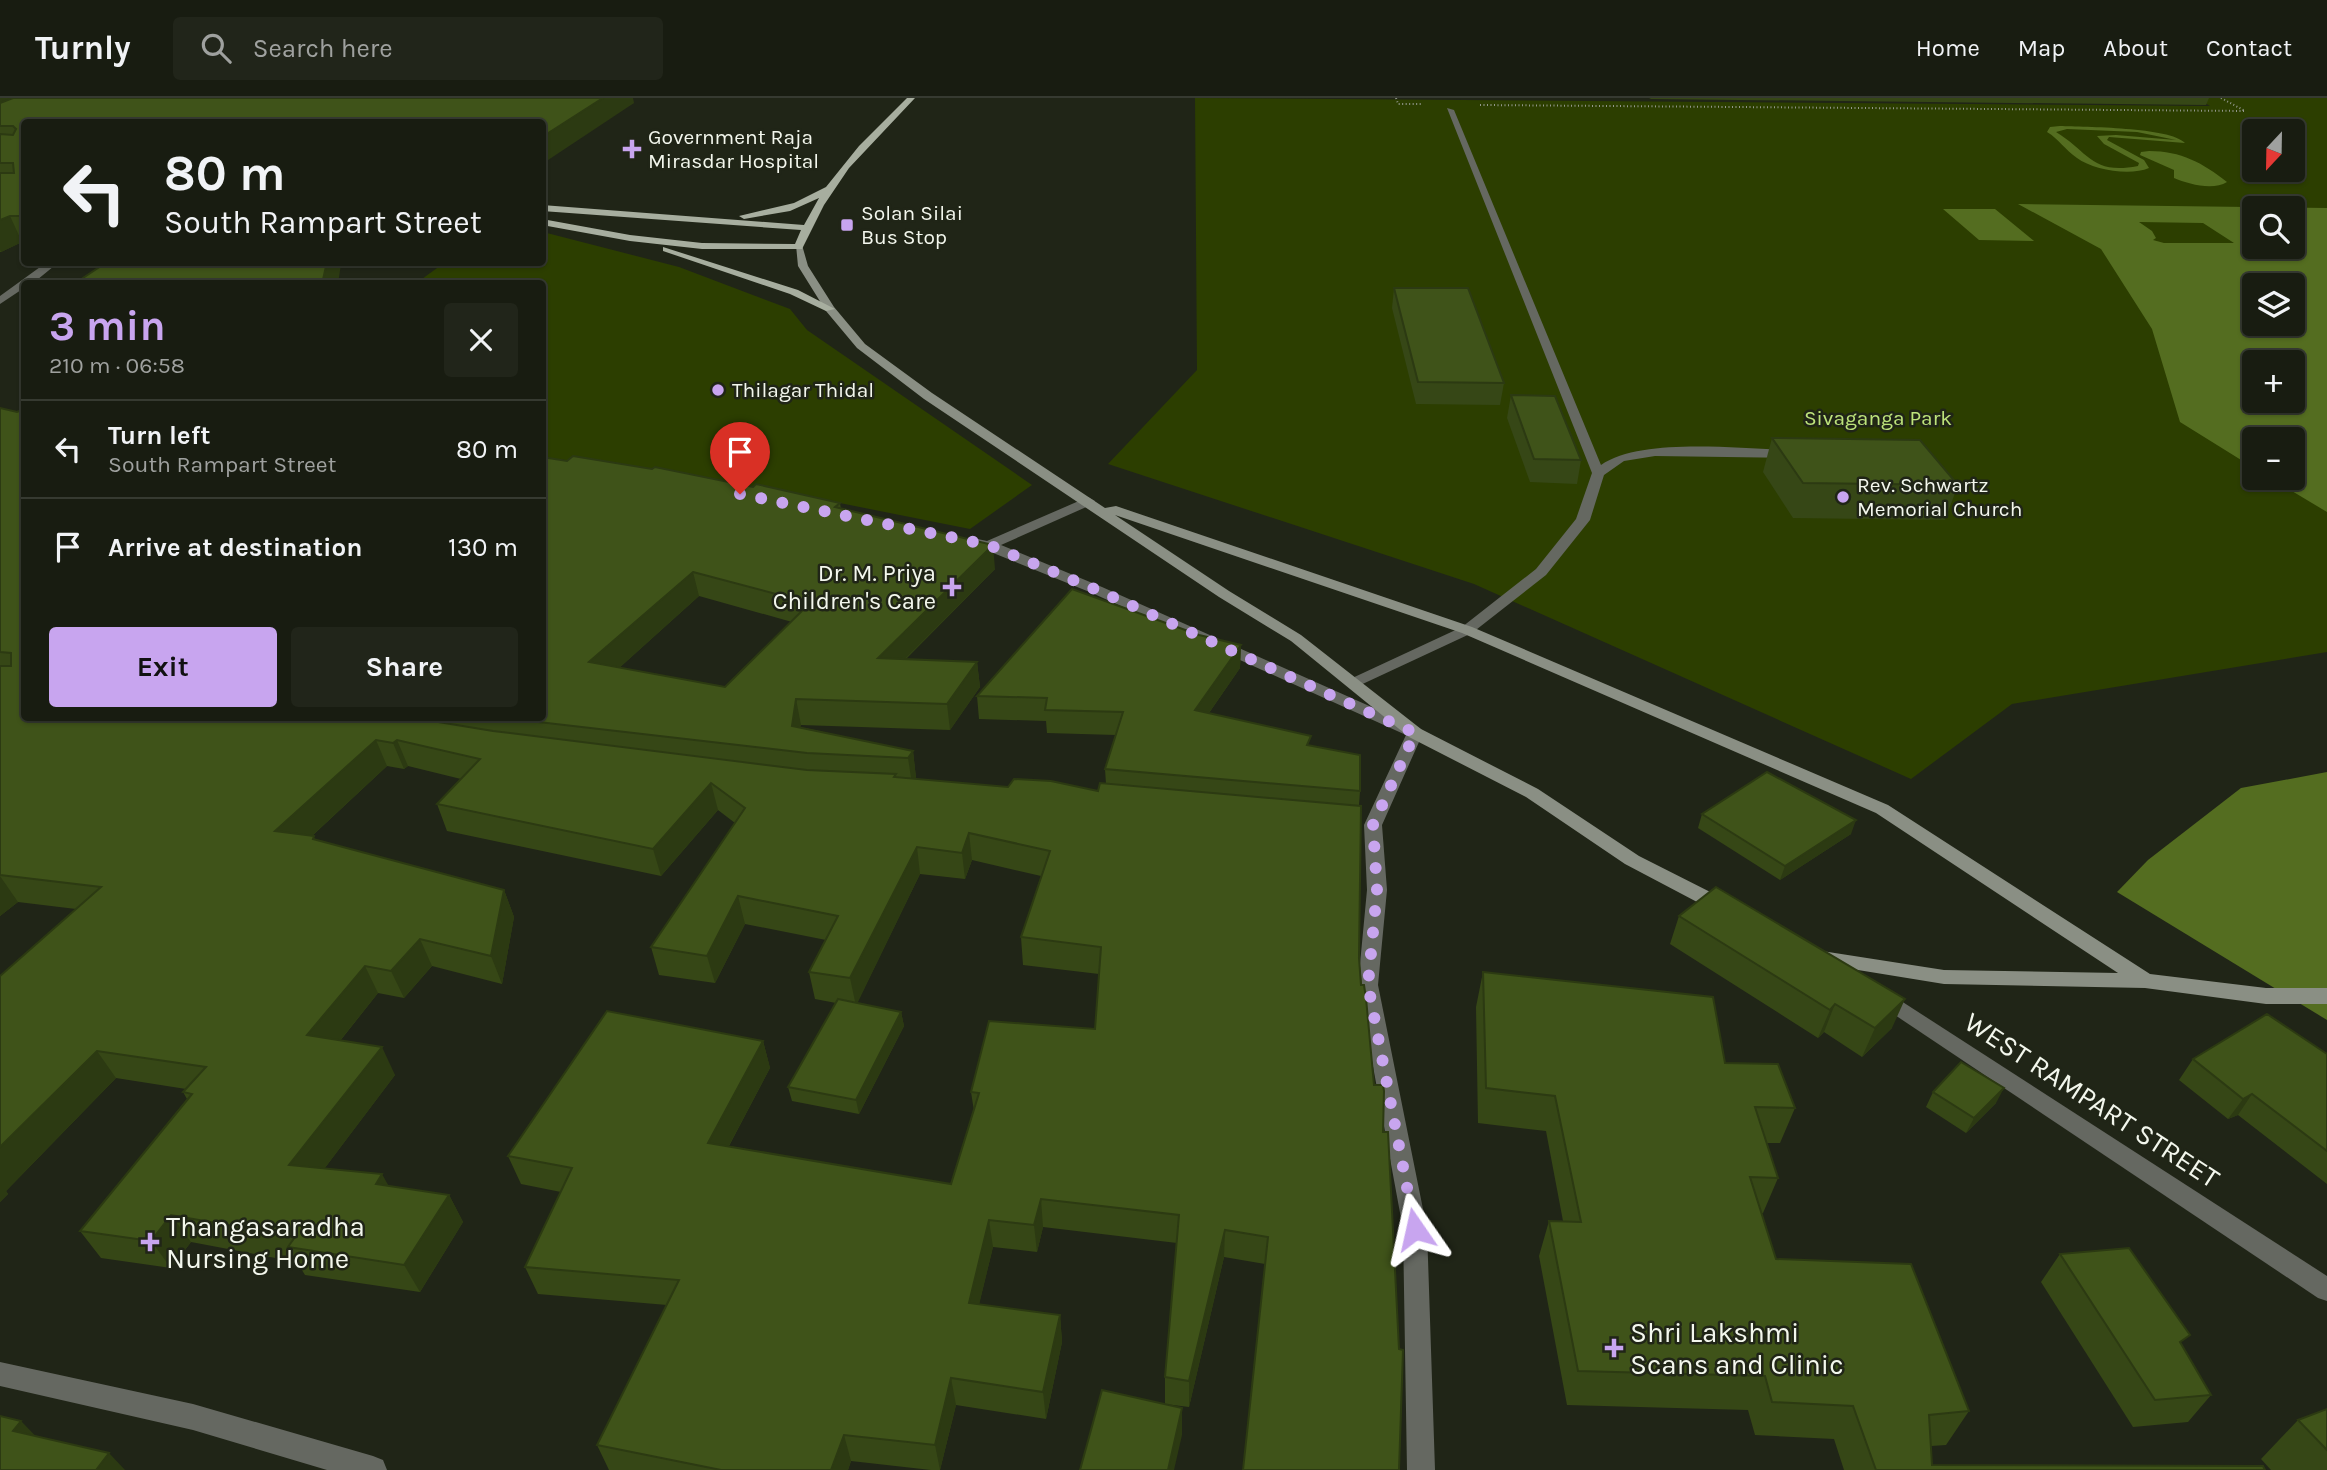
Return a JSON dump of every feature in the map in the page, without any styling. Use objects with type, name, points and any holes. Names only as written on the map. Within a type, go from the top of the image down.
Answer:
[{"type":"main road","points":[[911,98],[868,138],[834,183],[806,228],[799,247],[803,266],[830,309],[861,345],[928,396],[1224,594],[1296,638],[1415,733],[1532,793],[1632,860],[1741,916]]},
{"type":"main road","points":[[653,218],[730,218],[789,210],[807,203],[834,183]]},
{"type":"main road","points":[[546,208],[806,228]]},
{"type":"main road","points":[[546,223],[630,238],[702,246],[799,247]]},
{"type":"main road","points":[[630,238],[794,292],[830,309]]},
{"type":"main road","points":[[1088,501],[1466,630],[1882,808],[2145,981]]},
{"type":"main road","points":[[1801,947],[1825,960],[1944,977],[2145,981],[2266,996],[2327,996]]},
{"type":"street","points":[[1450,110],[1598,473]]},
{"type":"street","points":[[30,280],[49,266]]},
{"type":"street","points":[[0,301],[21,287]]},
{"type":"street","points":[[1354,682],[1466,630],[1542,572],[1583,520],[1598,473],[1620,458],[1655,452],[1804,455]]},
{"type":"street","points":[[989,545],[1088,501]]},
{"type":"street","points":[[962,540],[989,545],[1097,590],[1415,733],[1364,824],[1377,890],[1368,985],[1415,1229],[1421,1470]]},
{"type":"street","name":"WEST RAMPART STREET","points":[[1825,960],[2327,1290]]},
{"type":"street","points":[[0,1374],[193,1417],[373,1470]]},
{"type":"path","points":[[1396,98],[1398,104],[1426,104]]},
{"type":"path","points":[[1468,105],[2246,111],[2221,98]]},
{"type":"green space","name":"Sivaganga Park","points":[[1195,98],[2210,106],[2197,98],[2327,98],[2327,652],[2012,704],[1911,779],[1474,584],[1108,464],[1197,370]]},
{"type":"green space","name":"Thilagar Thidal","points":[[546,233],[679,267],[790,309],[807,330],[1032,485],[970,529],[704,478],[546,458],[546,280],[421,280],[440,266],[546,266]]},
{"type":"shaded area","points":[[2050,127],[2145,131],[2163,134],[2185,143],[2109,137],[2107,140],[2144,160],[2149,168],[2132,172],[2112,170],[2092,166],[2077,158],[2047,132]],"holes":[[[2067,129],[2137,132],[2176,140],[2097,136],[2104,144],[2139,163],[2138,166],[2122,168],[2110,167],[2092,160],[2056,132]]]},
{"type":"shaded area","points":[[2141,152],[2171,153],[2191,159],[2227,182],[2208,186],[2174,178],[2174,170],[2140,155]]},
{"type":"shaded area","points":[[2018,204],[2242,207],[2242,259],[2305,259],[2305,208],[2327,208],[2327,512],[2290,490],[2305,490],[2305,427],[2242,427],[2242,461],[2180,422],[2152,329],[2101,249]],"holes":[[[2139,222],[2203,223],[2234,243],[2164,243],[2153,240],[2156,238],[2152,231]]]},
{"type":"shaded area","points":[[1943,209],[1995,209],[2034,241],[1979,240]]},
{"type":"shaded area","points":[[2327,772],[2327,1020],[2117,892],[2148,860],[2241,788]]},
{"type":"building","points":[[13,98],[603,98],[546,134],[546,119],[21,119],[21,216],[0,220],[0,173],[14,173],[13,163],[0,163],[0,134],[13,135],[16,129],[13,126],[0,126],[0,103]]},
{"type":"building","points":[[101,266],[326,266],[323,280],[80,280]]},
{"type":"building","points":[[1394,288],[1468,288],[1504,383],[1418,382]]},
{"type":"building","points":[[1511,395],[1555,396],[1581,460],[1534,459]]},
{"type":"building","points":[[0,408],[17,412],[21,410],[21,721],[432,721],[807,770],[896,774],[894,777],[1008,787],[1014,779],[1051,781],[1098,791],[1100,783],[1361,806],[1361,985],[1364,985],[1366,998],[1374,1085],[1383,1085],[1384,1091],[1383,1132],[1388,1132],[1399,1349],[1403,1350],[1399,1470],[1243,1470],[1268,1237],[1225,1230],[1189,1381],[1165,1377],[1179,1215],[1041,1199],[1034,1225],[989,1220],[969,1303],[1060,1315],[1043,1392],[951,1378],[935,1445],[844,1435],[831,1470],[721,1470],[597,1445],[679,1280],[525,1267],[572,1168],[508,1156],[607,1011],[763,1041],[708,1143],[951,1184],[979,1093],[971,1092],[989,1021],[1095,1029],[1101,947],[1021,937],[1050,851],[969,833],[962,853],[917,847],[850,978],[809,972],[838,916],[738,896],[707,956],[651,947],[745,808],[711,783],[653,849],[437,804],[480,759],[397,740],[393,743],[376,740],[275,831],[314,836],[313,839],[504,890],[491,956],[420,939],[391,971],[365,966],[307,1035],[382,1047],[289,1165],[382,1174],[376,1184],[449,1195],[404,1265],[288,1247],[295,1237],[171,1215],[151,1241],[80,1231],[192,1094],[183,1092],[206,1067],[97,1051],[0,1147],[0,976],[101,887],[0,875],[0,666],[11,666],[11,653],[0,652]]},
{"type":"building","points":[[1772,438],[1920,440],[1958,485],[1803,483]]},
{"type":"building","points":[[573,456],[652,469],[655,467],[753,487],[756,484],[840,503],[835,507],[993,545],[878,658],[977,662],[947,704],[796,699],[792,726],[913,751],[908,758],[807,753],[529,721],[546,721],[546,458],[567,461]],"holes":[[[693,572],[810,603],[725,687],[589,662]]]},
{"type":"building","points":[[1072,589],[1199,635],[1241,645],[1195,710],[1311,736],[1307,745],[1360,755],[1360,791],[1105,769],[1123,712],[1045,710],[1047,698],[977,696]]},
{"type":"building","points":[[1767,772],[1856,820],[1785,866],[1702,814]]},
{"type":"building","points":[[1716,887],[1905,999],[1875,1028],[1835,1004],[1830,1010],[1679,916]]},
{"type":"building","points":[[1483,972],[1713,997],[1725,1063],[1778,1064],[1795,1108],[1755,1107],[1778,1178],[1750,1177],[1776,1259],[1911,1264],[1969,1411],[1929,1415],[1932,1465],[2263,1466],[2265,1470],[1876,1470],[1853,1406],[1772,1402],[1765,1376],[1578,1371],[1549,1221],[1581,1222],[1555,1096],[1486,1088]]},
{"type":"building","points":[[838,999],[901,1012],[856,1100],[788,1087]]},
{"type":"building","points":[[2267,1014],[2327,1054],[2327,1151],[2252,1094],[2243,1099],[2193,1059]]},
{"type":"building","points":[[1961,1062],[2004,1088],[1974,1118],[1933,1092]]},
{"type":"building","points":[[2129,1248],[2190,1335],[2180,1342],[2211,1395],[2155,1400],[2060,1254]]},
{"type":"building","points":[[1102,1390],[1182,1408],[1168,1470],[1080,1470]]},
{"type":"building","points":[[2327,1409],[2327,1450],[2298,1420]]},
{"type":"building","points":[[0,1416],[21,1421],[13,1431],[109,1453],[96,1470],[0,1470]]},
{"type":"place","name":"Government Raja Mirasdar Hospital","points":[[632,149]]},
{"type":"place","name":"Solan Silai Bus Stop","points":[[847,225]]},
{"type":"place","name":"Thilagar Thidal","points":[[718,390]]},
{"type":"place","name":"Rev. Schwartz Memorial Church","points":[[1843,497]]},
{"type":"place","name":"Dr. M. Priya Children's Care","points":[[952,587]]},
{"type":"place","name":"Thangasaradha Nursing Home","points":[[150,1242]]},
{"type":"place","name":"Shri Lakshmi Scans and Clinic","points":[[1614,1348]]},
{"type":"route","points":[[740,494],[989,545],[1097,590],[1415,733],[1373,825],[1377,890],[1368,985],[1415,1229]]}]
